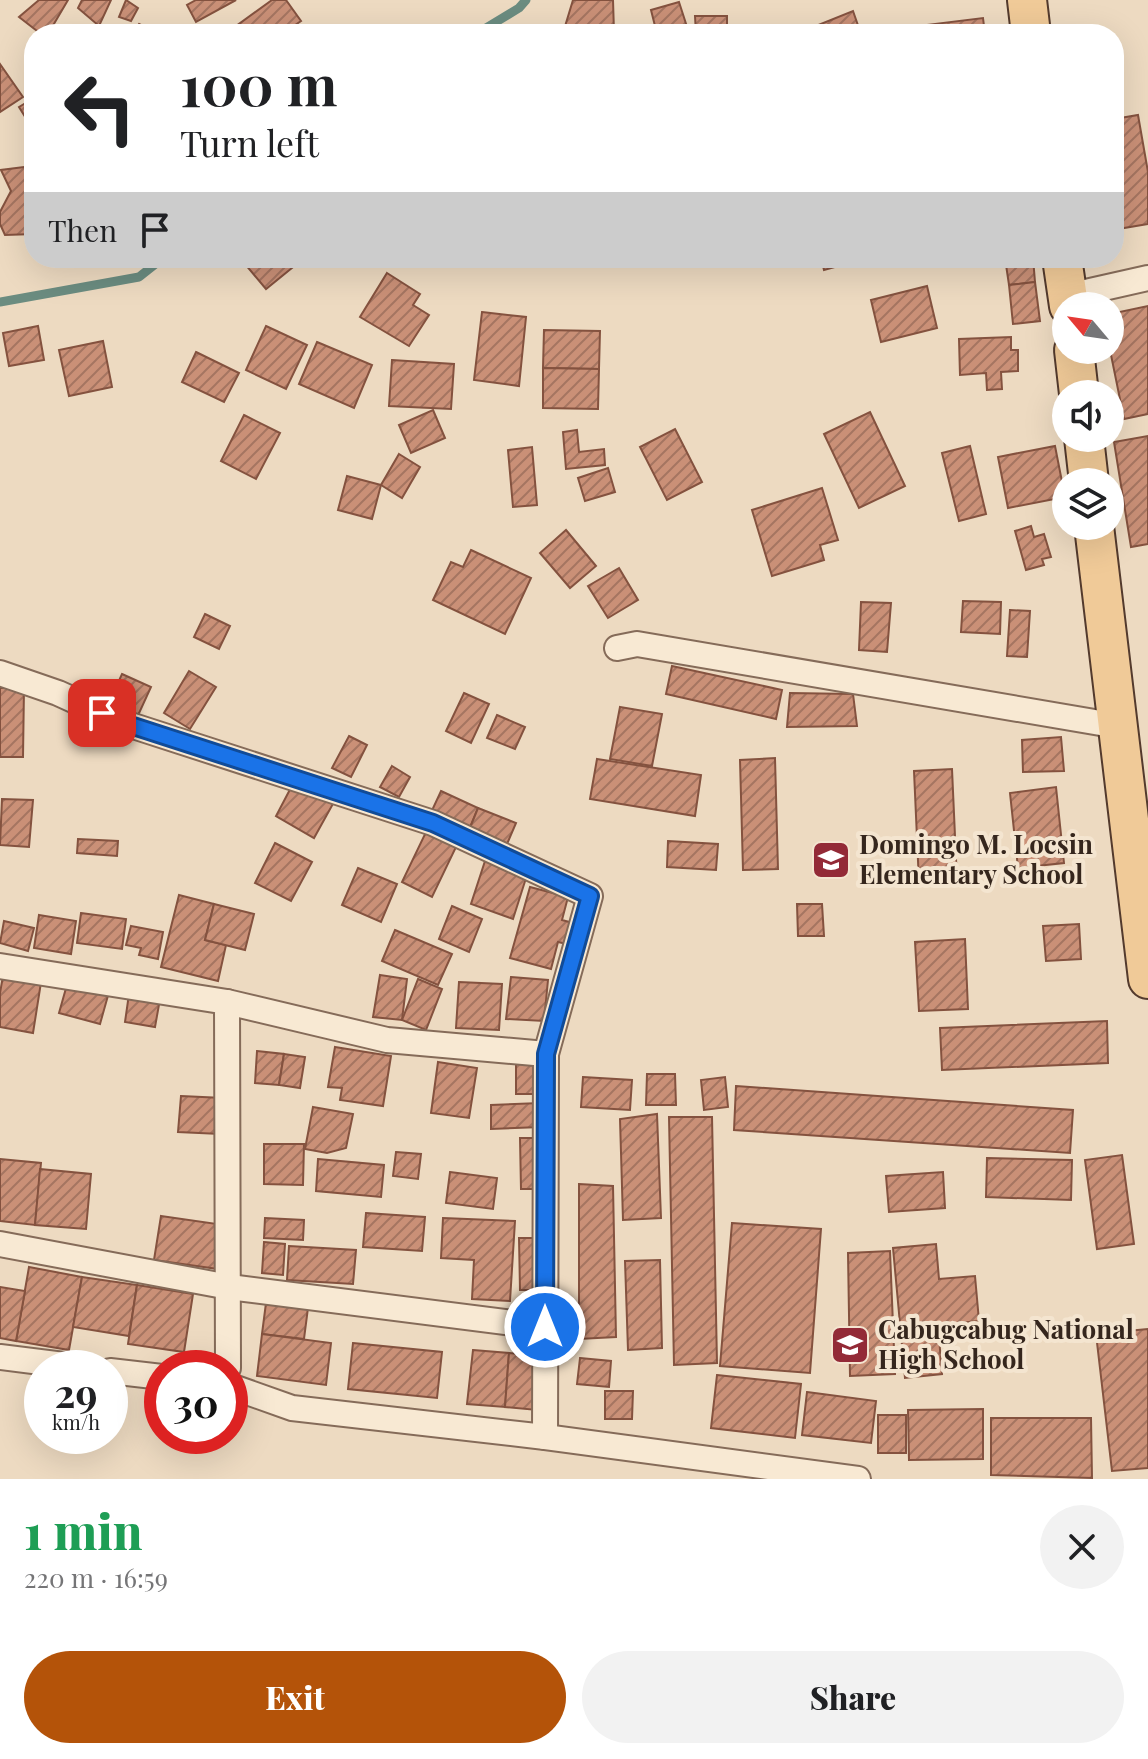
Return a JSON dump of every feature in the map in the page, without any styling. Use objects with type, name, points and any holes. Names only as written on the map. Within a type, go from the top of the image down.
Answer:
[{"type":"main road","points":[[1027,0],[1030,24]]},
{"type":"main road","points":[[1063,268],[1067,292]]},
{"type":"main road","points":[[1096,540],[1118,726],[1137,782],[1148,979]]},
{"type":"street","points":[[1099,292],[1148,278]]},
{"type":"street","points":[[617,648],[637,644],[1118,726]]},
{"type":"street","points":[[0,673],[58,693],[124,723],[433,823],[590,896],[546,1054],[545,1437]]},
{"type":"street","points":[[0,966],[227,1002],[387,1040],[546,1054]]},
{"type":"street","points":[[227,1002],[228,1350]]},
{"type":"street","points":[[0,1244],[229,1287],[545,1327]]},
{"type":"street","points":[[0,1357],[24,1360]]},
{"type":"street","points":[[248,1392],[292,1408],[545,1437],[858,1479]]},
{"type":"building","points":[[39,0],[68,0],[54,24],[28,24],[19,17]]},
{"type":"building","points":[[82,0],[111,0],[100,24],[78,8]]},
{"type":"building","points":[[126,0],[138,8],[131,21],[119,17]]},
{"type":"building","points":[[196,0],[236,0],[196,22],[187,5]]},
{"type":"building","points":[[272,0],[286,0],[301,21],[297,24],[239,24]]},
{"type":"building","points":[[573,0],[613,0],[614,24],[566,24]]},
{"type":"building","points":[[679,2],[686,24],[654,24],[651,10]]},
{"type":"building","points":[[853,11],[858,24],[821,24]]},
{"type":"building","points":[[695,16],[727,16],[727,24],[695,24]]},
{"type":"building","points":[[983,18],[984,24],[934,24]]},
{"type":"building","points":[[0,64],[23,97],[0,112]]},
{"type":"building","points":[[1138,115],[1148,172],[1148,224],[1124,228],[1124,117]]},
{"type":"building","points":[[24,167],[24,234],[5,235],[0,224],[0,212],[11,191],[1,170]]},
{"type":"building","points":[[248,268],[292,268],[266,289]]},
{"type":"building","points":[[1006,268],[1034,268],[1035,282],[1009,285]]},
{"type":"building","points":[[387,273],[420,294],[413,305],[429,315],[409,346],[360,317]]},
{"type":"building","points":[[1035,282],[1040,321],[1013,324],[1009,285]]},
{"type":"building","points":[[927,286],[937,328],[881,342],[871,300]]},
{"type":"building","points":[[1148,306],[1148,414],[1124,419],[1124,380],[1116,380],[1113,364],[1124,364],[1124,311]]},
{"type":"building","points":[[482,312],[526,317],[519,386],[474,380]]},
{"type":"building","points":[[38,326],[44,360],[9,366],[3,333]]},
{"type":"building","points":[[266,326],[307,345],[286,389],[246,370]]},
{"type":"building","points":[[544,330],[600,331],[599,369],[543,368]]},
{"type":"building","points":[[1011,337],[1011,350],[1018,350],[1018,371],[1001,372],[1002,389],[987,390],[986,373],[960,375],[959,339]]},
{"type":"building","points":[[103,341],[112,387],[69,396],[59,350]]},
{"type":"building","points":[[317,342],[372,365],[354,408],[299,384]]},
{"type":"building","points":[[196,352],[239,373],[224,402],[182,382]]},
{"type":"building","points":[[392,360],[454,364],[451,409],[389,406]]},
{"type":"building","points":[[543,368],[599,369],[598,409],[543,408]]},
{"type":"building","points":[[433,410],[445,438],[411,453],[399,425]]},
{"type":"building","points":[[870,412],[905,486],[859,508],[824,434]]},
{"type":"building","points":[[244,415],[280,433],[256,479],[221,461]]},
{"type":"building","points":[[675,429],[702,482],[667,500],[640,447]]},
{"type":"building","points":[[577,430],[579,452],[604,449],[605,465],[566,469],[563,432]]},
{"type":"building","points":[[1148,436],[1148,544],[1131,547],[1124,504],[1124,468],[1118,468],[1116,452],[1124,452],[1124,440]]},
{"type":"building","points":[[970,446],[986,514],[959,521],[942,453]]},
{"type":"building","points":[[532,447],[537,505],[513,507],[508,450]]},
{"type":"building","points":[[1052,447],[1059,468],[1052,468],[1052,500],[1008,508],[998,457]]},
{"type":"building","points":[[399,454],[420,467],[402,498],[381,485]]},
{"type":"building","points":[[608,468],[615,492],[585,501],[578,478]]},
{"type":"building","points":[[347,476],[381,485],[372,519],[338,510]]},
{"type":"building","points":[[822,488],[838,540],[820,545],[824,560],[772,576],[752,510]]},
{"type":"building","points":[[1031,526],[1034,537],[1044,534],[1051,557],[1042,559],[1044,565],[1026,570],[1015,531]]},
{"type":"building","points":[[566,530],[596,566],[570,588],[540,553]]},
{"type":"building","points":[[471,550],[531,578],[505,634],[433,600],[451,562],[463,567]]},
{"type":"building","points":[[619,568],[638,600],[608,618],[588,586]]},
{"type":"building","points":[[963,601],[1001,602],[1000,634],[961,632]]},
{"type":"building","points":[[861,602],[891,603],[887,652],[859,650]]},
{"type":"building","points":[[1010,610],[1030,611],[1027,657],[1007,656]]},
{"type":"building","points":[[205,614],[230,626],[219,649],[194,637]]},
{"type":"building","points":[[672,666],[782,690],[776,719],[666,694]]},
{"type":"building","points":[[189,671],[216,687],[190,729],[164,713]]},
{"type":"building","points":[[122,674],[151,687],[135,722],[106,709]]},
{"type":"building","points":[[0,688],[24,688],[23,757],[0,757]]},
{"type":"building","points":[[464,693],[489,704],[471,743],[446,731]]},
{"type":"building","points":[[790,693],[853,694],[857,726],[787,727]]},
{"type":"building","points":[[620,707],[662,714],[652,766],[610,759]]},
{"type":"building","points":[[497,715],[525,727],[515,749],[487,738]]},
{"type":"building","points":[[349,736],[367,745],[351,777],[332,768]]},
{"type":"building","points":[[1061,737],[1064,771],[1023,772],[1022,740]]},
{"type":"building","points":[[775,758],[778,869],[743,870],[740,760]]},
{"type":"building","points":[[597,759],[701,775],[695,816],[590,799]]},
{"type":"building","points":[[392,766],[410,777],[399,797],[380,787]]},
{"type":"building","points":[[952,769],[957,881],[919,883],[914,771]]},
{"type":"building","points":[[295,780],[334,802],[314,838],[276,816]]},
{"type":"building","points":[[1056,787],[1064,863],[1018,868],[1010,793]]},
{"type":"building","points":[[441,791],[478,808],[467,835],[428,819]]},
{"type":"building","points":[[2,799],[33,800],[29,847],[0,845]]},
{"type":"building","points":[[478,808],[516,823],[504,851],[467,835]]},
{"type":"building","points":[[426,832],[456,847],[432,897],[402,882]]},
{"type":"building","points":[[78,839],[118,841],[117,856],[77,853]]},
{"type":"building","points":[[668,841],[718,844],[716,870],[667,867]]},
{"type":"building","points":[[275,843],[312,862],[291,901],[255,883]]},
{"type":"building","points":[[485,861],[527,875],[513,919],[471,904]]},
{"type":"building","points":[[358,868],[397,884],[381,922],[342,905]]},
{"type":"building","points":[[530,887],[568,897],[562,920],[573,923],[567,944],[558,942],[551,969],[510,958]]},
{"type":"building","points":[[179,895],[214,904],[205,940],[226,945],[218,981],[161,967]]},
{"type":"building","points":[[214,904],[254,914],[245,950],[205,940]]},
{"type":"building","points":[[797,904],[822,904],[824,936],[798,936]]},
{"type":"building","points":[[452,906],[482,919],[469,952],[439,939]]},
{"type":"building","points":[[81,913],[126,919],[122,949],[77,943]]},
{"type":"building","points":[[39,915],[76,921],[71,954],[34,948]]},
{"type":"building","points":[[4,921],[34,928],[28,951],[0,943]]},
{"type":"building","points":[[1079,924],[1081,959],[1046,961],[1043,926]]},
{"type":"building","points":[[131,926],[163,932],[158,959],[139,955],[141,948],[126,945]]},
{"type":"building","points":[[395,930],[452,954],[438,985],[382,961]]},
{"type":"building","points":[[965,939],[968,1009],[919,1011],[915,942]]},
{"type":"building","points":[[4,970],[42,976],[33,1033],[0,1027]]},
{"type":"building","points":[[380,975],[407,979],[402,1020],[373,1017]]},
{"type":"building","points":[[511,977],[548,980],[544,1021],[506,1019]]},
{"type":"building","points":[[418,979],[442,989],[426,1030],[402,1020]]},
{"type":"building","points":[[68,981],[109,992],[100,1024],[59,1013]]},
{"type":"building","points":[[459,982],[502,984],[499,1030],[456,1028]]},
{"type":"building","points":[[129,994],[160,999],[155,1027],[125,1022]]},
{"type":"building","points":[[1107,1021],[1108,1063],[942,1070],[940,1028]]},
{"type":"building","points":[[335,1047],[391,1056],[383,1106],[340,1100],[342,1088],[328,1087]]},
{"type":"building","points":[[257,1051],[284,1054],[279,1085],[255,1083]]},
{"type":"building","points":[[284,1054],[305,1057],[300,1088],[279,1085]]},
{"type":"building","points":[[516,1061],[541,1061],[541,1094],[516,1094]]},
{"type":"building","points":[[438,1062],[477,1068],[469,1118],[431,1113]]},
{"type":"building","points":[[647,1074],[675,1074],[676,1105],[646,1105]]},
{"type":"building","points":[[583,1077],[632,1080],[630,1110],[581,1107]]},
{"type":"building","points":[[725,1077],[728,1107],[704,1110],[701,1080]]},
{"type":"building","points":[[736,1086],[1073,1110],[1070,1153],[734,1130]]},
{"type":"building","points":[[181,1096],[223,1098],[220,1134],[178,1132]]},
{"type":"building","points":[[540,1103],[541,1127],[491,1129],[491,1105]]},
{"type":"building","points":[[313,1107],[353,1114],[346,1148],[327,1153],[305,1149]]},
{"type":"building","points":[[657,1114],[661,1218],[623,1220],[620,1119]]},
{"type":"building","points":[[669,1117],[712,1117],[717,1363],[674,1365]]},
{"type":"building","points":[[520,1138],[542,1138],[542,1189],[521,1189]]},
{"type":"building","points":[[264,1144],[304,1144],[303,1185],[264,1184]]},
{"type":"building","points":[[396,1152],[421,1154],[418,1179],[393,1176]]},
{"type":"building","points":[[1122,1155],[1134,1244],[1097,1249],[1085,1160]]},
{"type":"building","points":[[987,1158],[1072,1160],[1071,1200],[986,1197]]},
{"type":"building","points":[[0,1159],[41,1163],[35,1225],[0,1221]]},
{"type":"building","points":[[318,1159],[384,1165],[381,1197],[316,1191]]},
{"type":"building","points":[[40,1169],[91,1174],[86,1229],[35,1225]]},
{"type":"building","points":[[450,1172],[497,1178],[493,1209],[446,1203]]},
{"type":"building","points":[[943,1172],[945,1208],[889,1212],[886,1176]]},
{"type":"building","points":[[579,1184],[613,1186],[616,1337],[579,1339]]},
{"type":"building","points":[[366,1213],[425,1217],[422,1251],[363,1247]]},
{"type":"building","points":[[161,1216],[224,1225],[218,1269],[154,1260]]},
{"type":"building","points":[[265,1218],[304,1220],[303,1240],[264,1238]]},
{"type":"building","points":[[443,1218],[515,1221],[510,1301],[472,1299],[474,1260],[441,1258]]},
{"type":"building","points":[[732,1223],[821,1229],[810,1373],[720,1366]]},
{"type":"building","points":[[519,1238],[535,1238],[536,1290],[520,1290]]},
{"type":"building","points":[[264,1242],[285,1244],[283,1275],[262,1273]]},
{"type":"building","points":[[936,1244],[939,1279],[975,1276],[979,1321],[938,1325],[942,1374],[905,1378],[893,1248]]},
{"type":"building","points":[[289,1246],[356,1250],[353,1284],[287,1280]]},
{"type":"building","points":[[890,1251],[895,1374],[850,1376],[848,1253]]},
{"type":"building","points":[[660,1260],[662,1348],[628,1350],[625,1261]]},
{"type":"building","points":[[29,1267],[82,1277],[69,1350],[16,1341]]},
{"type":"building","points":[[82,1277],[137,1285],[129,1336],[73,1327]]},
{"type":"building","points":[[137,1285],[193,1294],[184,1350],[128,1344]]},
{"type":"building","points":[[0,1287],[25,1291],[16,1341],[0,1338]]},
{"type":"building","points":[[267,1295],[309,1300],[304,1339],[262,1334]]},
{"type":"building","points":[[1148,1329],[1148,1468],[1112,1471],[1096,1334]]},
{"type":"building","points":[[262,1334],[331,1343],[326,1385],[257,1376]]},
{"type":"building","points":[[353,1343],[442,1352],[437,1398],[348,1389]]},
{"type":"building","points":[[473,1350],[509,1353],[505,1407],[467,1404]]},
{"type":"building","points":[[509,1353],[541,1356],[537,1410],[505,1407]]},
{"type":"building","points":[[580,1358],[611,1361],[609,1387],[577,1384]]},
{"type":"building","points":[[717,1375],[801,1384],[795,1438],[711,1428]]},
{"type":"building","points":[[605,1391],[633,1391],[632,1419],[605,1419]]},
{"type":"building","points":[[807,1392],[876,1401],[871,1443],[802,1435]]},
{"type":"building","points":[[983,1409],[983,1459],[909,1460],[908,1410]]},
{"type":"building","points":[[878,1415],[906,1415],[906,1453],[878,1453]]},
{"type":"building","points":[[991,1418],[1091,1418],[1092,1478],[991,1475]]},
{"type":"waterway","points":[[493,24],[519,8],[526,0]]},
{"type":"waterway","points":[[0,302],[139,277],[150,268]]},
{"type":"place","name":"Domingo M. Locsin Elementary School","points":[[831,860]]},
{"type":"place","name":"Cabugcabug National High School","points":[[850,1345]]},
{"type":"route","points":[[102,713],[124,723],[433,823],[590,896],[546,1054],[545,1327]]}]
